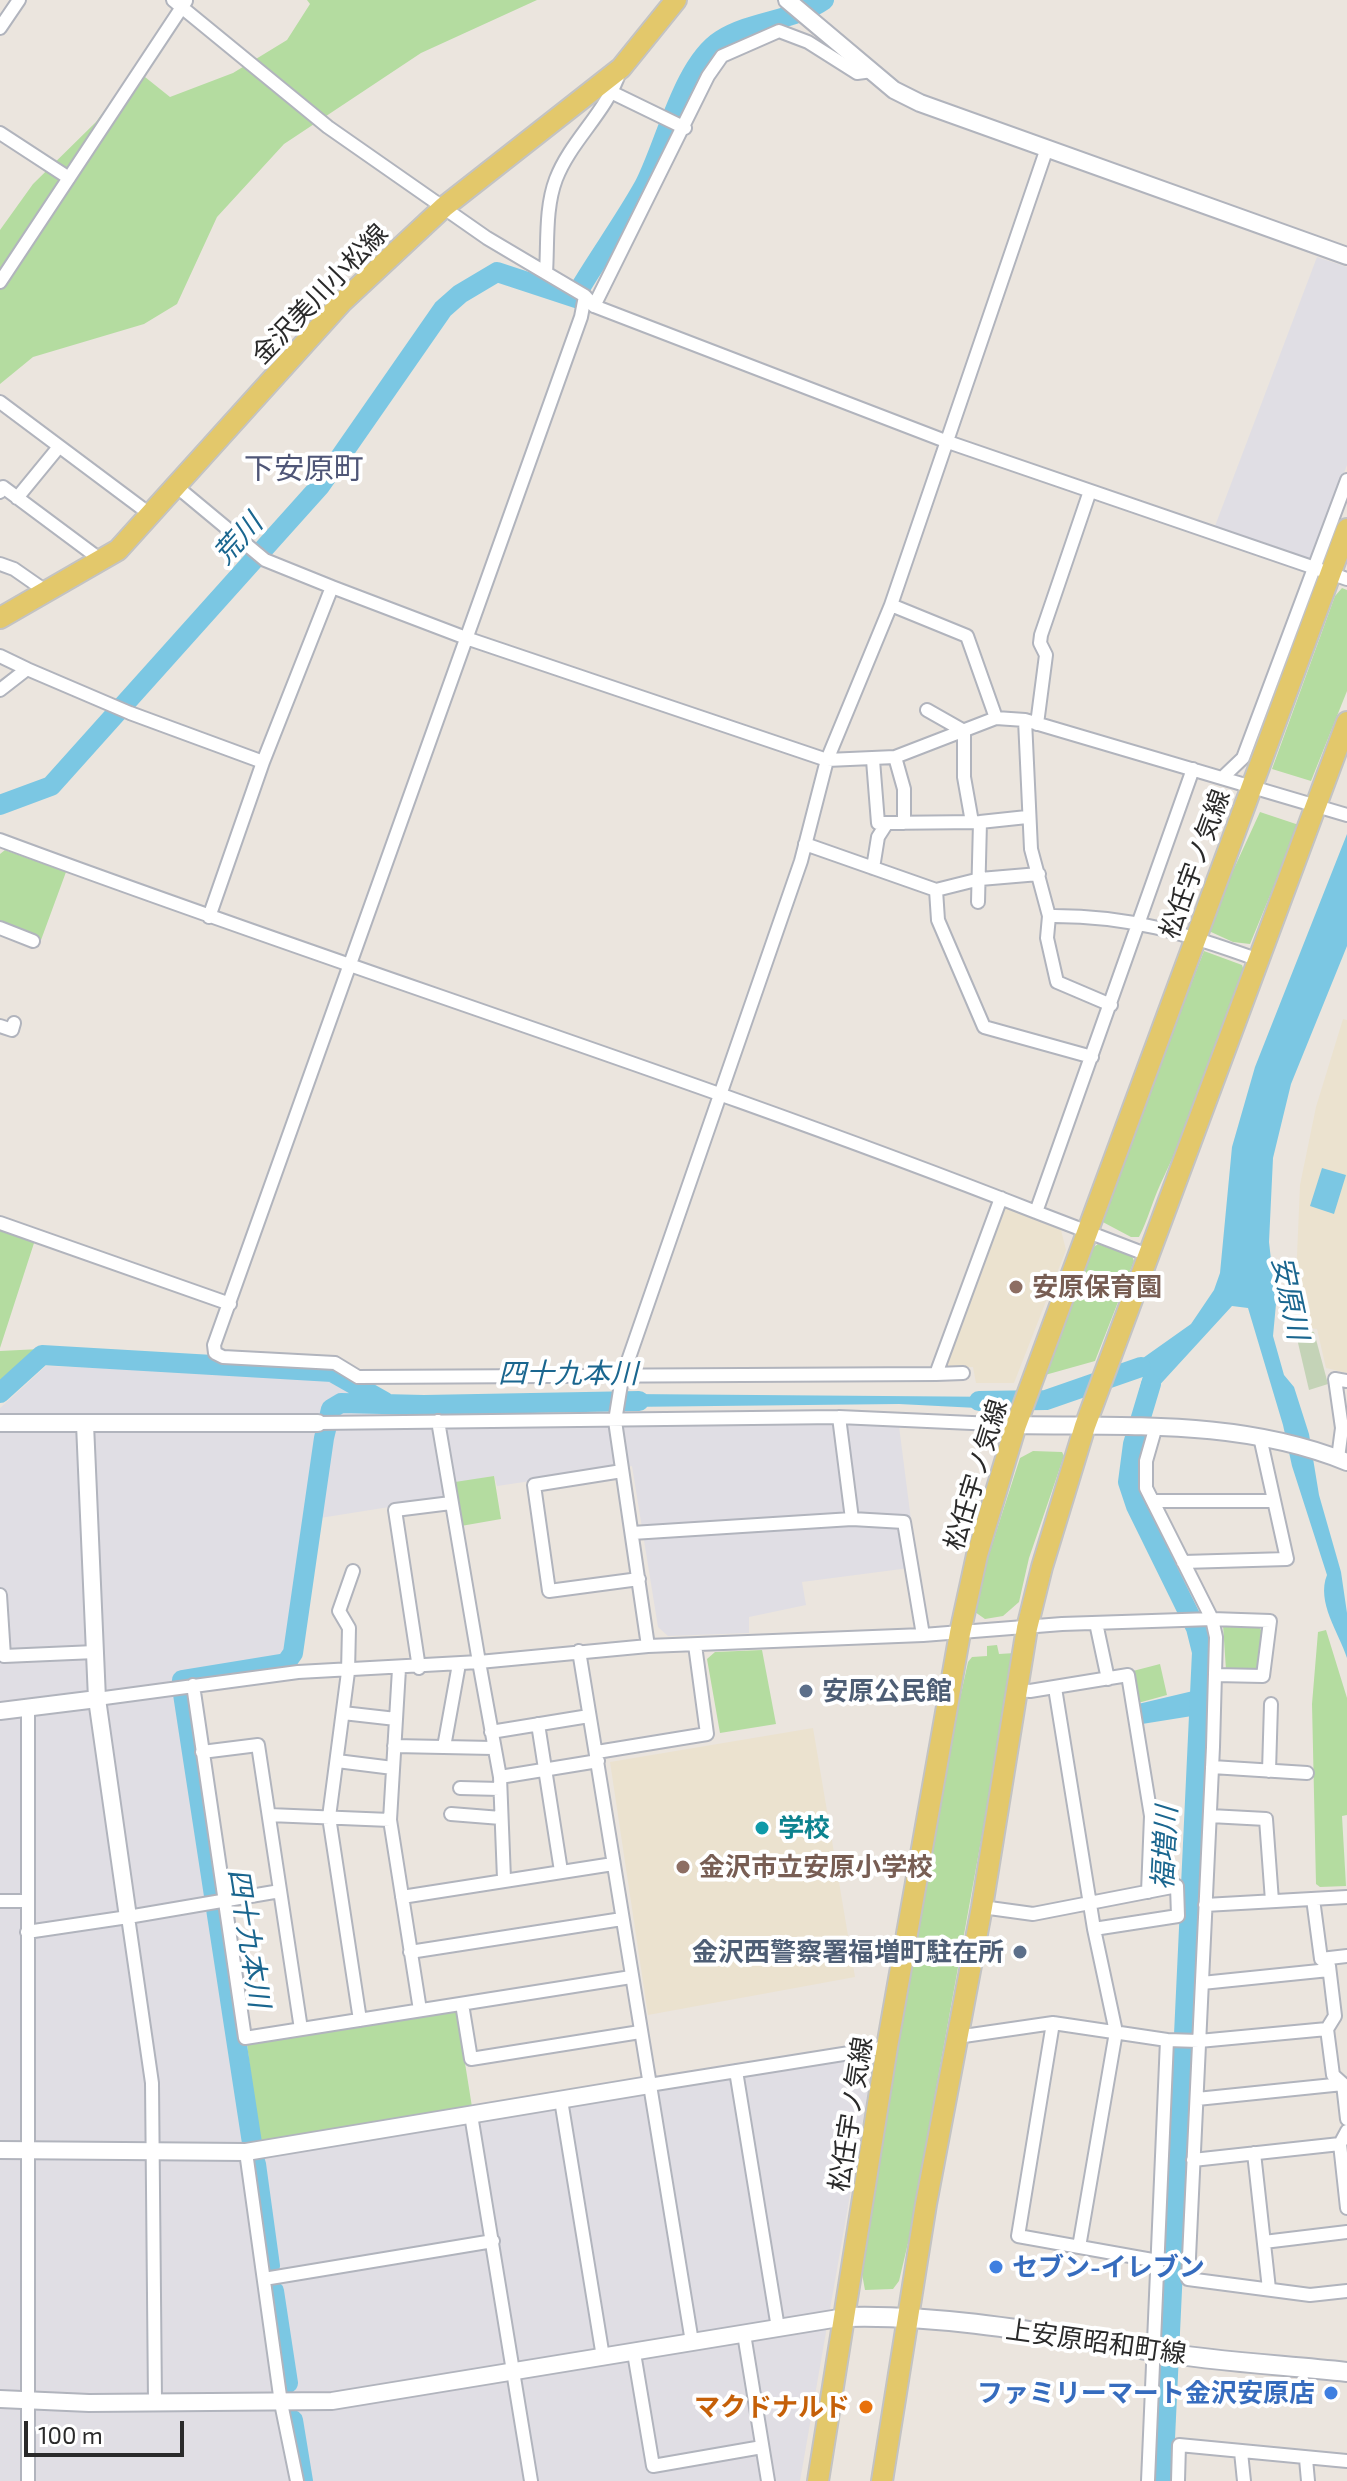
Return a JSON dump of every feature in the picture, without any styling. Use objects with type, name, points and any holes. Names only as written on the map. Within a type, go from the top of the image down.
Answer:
[{"type":"main road","name":"金沢美川小松線","points":[[0,618],[118,550],[342,302],[444,207],[621,68],[676,0]]},
{"type":"main road","name":"松任宇ノ気線","points":[[818,2481],[887,2047],[960,1633],[977,1555],[1019,1417],[1347,529]]},
{"type":"main road","points":[[882,2481],[1027,1628],[1088,1418],[1259,960],[1324,808],[1347,722]]},
{"type":"main road","name":"上安原昭和町線","points":[[845,2317],[909,2318],[1065,2335],[1157,2352],[1347,2372]]},
{"type":"street","points":[[0,28],[19,0]]},
{"type":"street","points":[[787,0],[872,71],[920,103],[1347,256]]},
{"type":"street","points":[[0,282],[181,2],[328,127],[444,207],[590,301],[948,442],[1331,574]]},
{"type":"street","points":[[872,71],[857,73],[808,42],[779,31],[722,56],[708,76],[685,128],[581,317],[214,1345],[215,1353],[223,1357],[335,1363],[358,1377],[622,1382],[963,1373]]},
{"type":"street","points":[[546,273],[550,200],[557,176],[613,93],[621,68]]},
{"type":"street","points":[[613,93],[685,128]]},
{"type":"street","points":[[0,133],[69,178]]},
{"type":"street","points":[[648,1646],[616,1415],[622,1382],[805,844],[827,760],[891,605],[1047,148]]},
{"type":"street","points":[[0,402],[151,515]]},
{"type":"street","points":[[17,498],[58,448]]},
{"type":"street","points":[[1222,778],[1243,758],[1331,574],[1347,480]]},
{"type":"street","points":[[176,486],[262,557],[332,587],[466,638],[827,760],[895,757],[996,718],[1031,722],[1347,815]]},
{"type":"street","points":[[0,492],[3,487],[101,560]]},
{"type":"street","points":[[1090,491],[1041,635],[1040,643],[1046,655],[1031,722],[1027,817],[1031,849],[1049,916],[1047,938],[1057,982],[1111,1005]]},
{"type":"street","points":[[0,564],[47,592]]},
{"type":"street","points":[[209,917],[263,762],[332,587]]},
{"type":"street","points":[[891,605],[967,636],[996,718]]},
{"type":"street","points":[[0,656],[130,713],[263,762]]},
{"type":"street","points":[[0,690],[27,669]]},
{"type":"street","points":[[927,710],[964,731]]},
{"type":"street","points":[[964,731],[964,777],[976,822],[980,879],[978,902]]},
{"type":"street","points":[[895,757],[904,789],[904,823]]},
{"type":"street","points":[[873,760],[878,823],[976,822],[1027,817]]},
{"type":"street","points":[[1036,1212],[1193,769]]},
{"type":"street","points":[[873,868],[878,837],[887,823]]},
{"type":"street","points":[[0,840],[349,967],[721,1095],[1148,1255]]},
{"type":"street","points":[[805,844],[936,890],[980,879],[1039,874]]},
{"type":"street","points":[[936,890],[938,920],[984,1027],[1092,1057]]},
{"type":"street","points":[[1049,916],[1100,915],[1141,922],[1259,960]]},
{"type":"street","points":[[0,928],[33,941]]},
{"type":"street","points":[[0,1018],[14,1023],[12,1030],[0,1026]]},
{"type":"street","points":[[936,1374],[1001,1198]]},
{"type":"street","points":[[0,1223],[230,1304]]},
{"type":"street","points":[[0,1423],[326,1423],[616,1415],[1088,1418],[1126,1426],[1225,1429],[1343,1460],[1335,1379],[1347,1381]]},
{"type":"street","points":[[839,1417],[852,1519]]},
{"type":"street","points":[[438,1421],[500,1783],[504,1879]]},
{"type":"street","points":[[85,1424],[97,1699],[152,2083],[155,2402]]},
{"type":"street","points":[[1151,1425],[1146,1488],[1216,1637],[1188,2279],[1310,2295],[1347,2291]]},
{"type":"street","points":[[1183,1562],[1287,1559],[1260,1437]]},
{"type":"street","points":[[622,1471],[534,1485],[549,1591],[639,1579]]},
{"type":"street","points":[[1153,1501],[1274,1501]]},
{"type":"street","points":[[419,1668],[395,1510],[451,1503]]},
{"type":"street","points":[[632,1533],[852,1519],[904,1522],[923,1635]]},
{"type":"street","points":[[353,1571],[339,1611],[349,1628],[348,1672],[329,1817],[360,2020]]},
{"type":"street","points":[[0,1595],[4,1656],[95,1652]]},
{"type":"street","points":[[0,1711],[298,1672],[419,1668],[648,1646],[923,1635],[1096,1623],[1207,1619],[1270,1621],[1263,1676],[1215,1675]]},
{"type":"street","points":[[1096,1623],[1108,1679]]},
{"type":"street","points":[[460,1788],[500,1783],[598,1757],[707,1734],[695,1645]]},
{"type":"street","points":[[579,1651],[692,2342]]},
{"type":"street","points":[[444,1747],[459,1664]]},
{"type":"street","points":[[399,1669],[390,1820],[420,2010]]},
{"type":"street","points":[[1017,1690],[1055,1688],[1128,1675],[1151,1816],[1148,1892]]},
{"type":"street","points":[[193,1685],[245,2038],[631,1977]]},
{"type":"street","points":[[1055,1688],[1094,1929],[1116,2032],[1079,2247]]},
{"type":"street","points":[[1269,1771],[1271,1704]]},
{"type":"street","points":[[28,1706],[28,2481]]},
{"type":"street","points":[[343,1713],[396,1719]]},
{"type":"street","points":[[491,1732],[589,1716]]},
{"type":"street","points":[[538,1724],[561,1871]]},
{"type":"street","points":[[202,1752],[258,1745],[301,2029]]},
{"type":"street","points":[[394,1746],[493,1748]]},
{"type":"street","points":[[337,1761],[393,1768]]},
{"type":"street","points":[[1212,1767],[1307,1773]]},
{"type":"street","points":[[451,1814],[501,1818]]},
{"type":"street","points":[[269,1815],[390,1820]]},
{"type":"street","points":[[1210,1816],[1266,1819],[1272,1901]]},
{"type":"street","points":[[402,1897],[613,1864]]},
{"type":"street","points":[[982,1907],[1033,1914],[1177,1886],[1178,1916],[1094,1929]]},
{"type":"street","points":[[27,1932],[280,1891]]},
{"type":"street","points":[[1205,1905],[1347,1897]]},
{"type":"street","points":[[957,2037],[1053,2023],[1196,2041],[1327,2029],[1341,2016],[1325,1965],[1313,1899]]},
{"type":"street","points":[[0,1901],[27,1901]]},
{"type":"street","points":[[410,1952],[622,1919]]},
{"type":"street","points":[[1202,1983],[1325,1965],[1347,1956]]},
{"type":"street","points":[[462,2004],[471,2059],[640,2032]]},
{"type":"street","points":[[1053,2023],[1018,2236],[1158,2261]]},
{"type":"street","points":[[1327,2029],[1333,2075],[1342,2079]]},
{"type":"street","points":[[1148,2481],[1157,2352],[1158,2261],[1170,2040]]},
{"type":"street","points":[[0,2150],[246,2152],[887,2047]]},
{"type":"street","points":[[736,2071],[778,2328]]},
{"type":"street","points":[[1197,2099],[1342,2079]]},
{"type":"street","points":[[1342,2079],[1347,2119]]},
{"type":"street","points":[[561,2100],[603,2357]]},
{"type":"street","points":[[471,2115],[531,2481]]},
{"type":"street","points":[[1347,2131],[1340,2144],[1347,2208]]},
{"type":"street","points":[[1193,2160],[1340,2144]]},
{"type":"street","points":[[246,2152],[281,2403],[297,2481]]},
{"type":"street","points":[[1254,2153],[1269,2289]]},
{"type":"street","points":[[1264,2242],[1347,2232]]},
{"type":"street","points":[[264,2279],[493,2241]]},
{"type":"street","points":[[0,2399],[332,2401],[845,2317]]},
{"type":"street","points":[[744,2334],[768,2481]]},
{"type":"street","points":[[634,2353],[653,2466],[762,2447]]},
{"type":"street","points":[[1178,2481],[1179,2445],[1347,2461]]},
{"type":"street","points":[[1241,2452],[1244,2481]]},
{"type":"street","points":[[1306,2459],[1308,2481]]},
{"type":"shaded area","points":[[1317,257],[1347,267],[1347,465],[1312,559],[1215,526]]},
{"type":"shaded area","points":[[1343,1019],[1347,1020],[1347,1373],[1326,1368],[1317,1329],[1294,1326],[1300,1185],[1316,1107]]},
{"type":"shaded area","points":[[1007,1207],[1060,1226],[1066,1250],[1014,1383],[976,1383],[973,1367],[946,1367],[1000,1210]]},
{"type":"shaded area","points":[[46,1366],[330,1376],[425,1427],[858,1422],[899,1426],[917,1567],[802,1582],[806,1605],[749,1617],[749,1633],[668,1636],[658,1627],[632,1466],[497,1486],[494,1476],[447,1485],[446,1498],[320,1518],[295,1660],[284,1666],[195,1681],[257,2155],[864,2056],[873,2063],[800,2481],[0,2481],[0,1408]]},
{"type":"shaded area","points":[[813,1728],[855,1977],[648,2015],[610,1762]]},
{"type":"green space","points":[[307,0],[537,0],[421,53],[284,144],[217,217],[177,304],[144,324],[33,357],[0,384],[0,230],[33,184],[96,122],[135,69],[170,97],[233,73],[287,40],[310,4]]},
{"type":"green space","points":[[1342,588],[1347,590],[1347,691],[1311,781],[1272,769],[1335,596]]},
{"type":"green space","points":[[1260,812],[1299,825],[1250,944],[1233,942],[1211,932],[1211,928],[1220,899]]},
{"type":"green space","points":[[5,850],[66,872],[41,940],[0,926],[0,854]]},
{"type":"green space","points":[[1204,951],[1242,965],[1244,971],[1194,1106],[1145,1224],[1139,1237],[1131,1237],[1099,1220]]},
{"type":"green space","points":[[0,1227],[35,1240],[0,1348]]},
{"type":"green space","points":[[1098,1244],[1132,1256],[1134,1261],[1095,1361],[1045,1375],[1091,1249]]},
{"type":"green space","points":[[1295,1330],[1314,1332],[1328,1384],[1309,1390]]},
{"type":"green space","points":[[40,1349],[0,1386],[0,1351]]},
{"type":"green space","points":[[1033,1451],[1062,1452],[1064,1456],[1029,1558],[1019,1602],[1003,1616],[985,1619],[975,1612],[980,1582],[1020,1458]]},
{"type":"green space","points":[[494,1476],[501,1519],[461,1526],[455,1482]]},
{"type":"green space","points":[[1223,1625],[1257,1625],[1262,1631],[1255,1671],[1226,1670]]},
{"type":"green space","points":[[1326,1630],[1347,1698],[1347,1815],[1342,1816],[1346,1886],[1320,1887],[1316,1884],[1312,1704],[1318,1632]]},
{"type":"green space","points":[[997,1645],[999,1654],[1015,1653],[934,2100],[928,2159],[899,2281],[893,2289],[865,2290],[860,2263],[948,1753],[968,1662],[972,1657],[987,1656],[987,1646]]},
{"type":"green space","points":[[762,1650],[776,1724],[720,1733],[707,1659],[715,1652]]},
{"type":"green space","points":[[1160,1664],[1167,1695],[1138,1703],[1133,1671]]},
{"type":"green space","points":[[454,2011],[457,2013],[472,2107],[259,2142],[247,2044]]},
{"type":"water","points":[[1347,834],[1347,946],[1291,1084],[1273,1158],[1269,1242],[1276,1304],[1273,1336],[1284,1375],[1294,1387],[1309,1434],[1319,1495],[1341,1572],[1347,1613],[1347,1658],[1326,1607],[1324,1585],[1327,1575],[1292,1466],[1248,1308],[1232,1306],[1144,1402],[1146,1409],[1134,1411],[1143,1376],[1138,1373],[1123,1380],[1119,1375],[1191,1324],[1214,1290],[1220,1273],[1232,1147],[1255,1067]]},
{"type":"water","points":[[1322,1168],[1346,1175],[1334,1214],[1310,1206]]},
{"type":"water","points":[[629,1394],[1010,1397],[997,1409],[899,1404],[624,1407]]},
{"type":"water","points":[[1193,1691],[1192,1716],[1142,1724],[1138,1704]]},
{"type":"waterway","name":"荒川","points":[[582,285],[644,186],[685,86],[708,52],[733,33],[800,12],[824,0]]},
{"type":"waterway","name":"荒川","points":[[0,805],[51,786],[320,486],[443,309],[460,294],[497,272],[576,298]]},
{"type":"waterway","points":[[0,1393],[42,1355],[332,1372],[385,1402]]},
{"type":"waterway","name":"四十九本川","points":[[979,1401],[1046,1400],[1141,1367]]},
{"type":"waterway","name":"福増川","points":[[1151,1384],[1133,1444],[1128,1482],[1136,1506],[1196,1628],[1202,1652],[1163,2481]]},
{"type":"waterway","name":"四十九本川","points":[[182,1680],[286,1663],[293,1653],[324,1438],[331,1409],[341,1403],[424,1405],[639,1401]]},
{"type":"waterway","name":"四十九本川","points":[[183,1694],[252,2143]]},
{"type":"waterway","name":"四十九本川","points":[[256,2164],[270,2266]]},
{"type":"waterway","name":"四十九本川","points":[[274,2291],[288,2383]]},
{"type":"waterway","name":"四十九本川","points":[[293,2420],[303,2481]]},
{"type":"place","name":"安原保育園","points":[[1016,1287]]},
{"type":"place","name":"安原公民館","points":[[806,1691]]},
{"type":"place","name":"学校","points":[[762,1828]]},
{"type":"place","name":"金沢市立安原小学校","points":[[683,1867]]},
{"type":"place","name":"金沢西警察署福増町駐在所","points":[[1020,1952]]},
{"type":"place","name":"セブン-イレブン","points":[[996,2267]]},
{"type":"place","name":"ファミリーマート金沢安原店","points":[[1331,2393]]},
{"type":"place","name":"マクドナルド","points":[[866,2407]]},
{"type":"district","name":"下安原町","points":[[304,469]]},
{"type":"water label","name":"安原川","points":[[1290,1298]]}]
